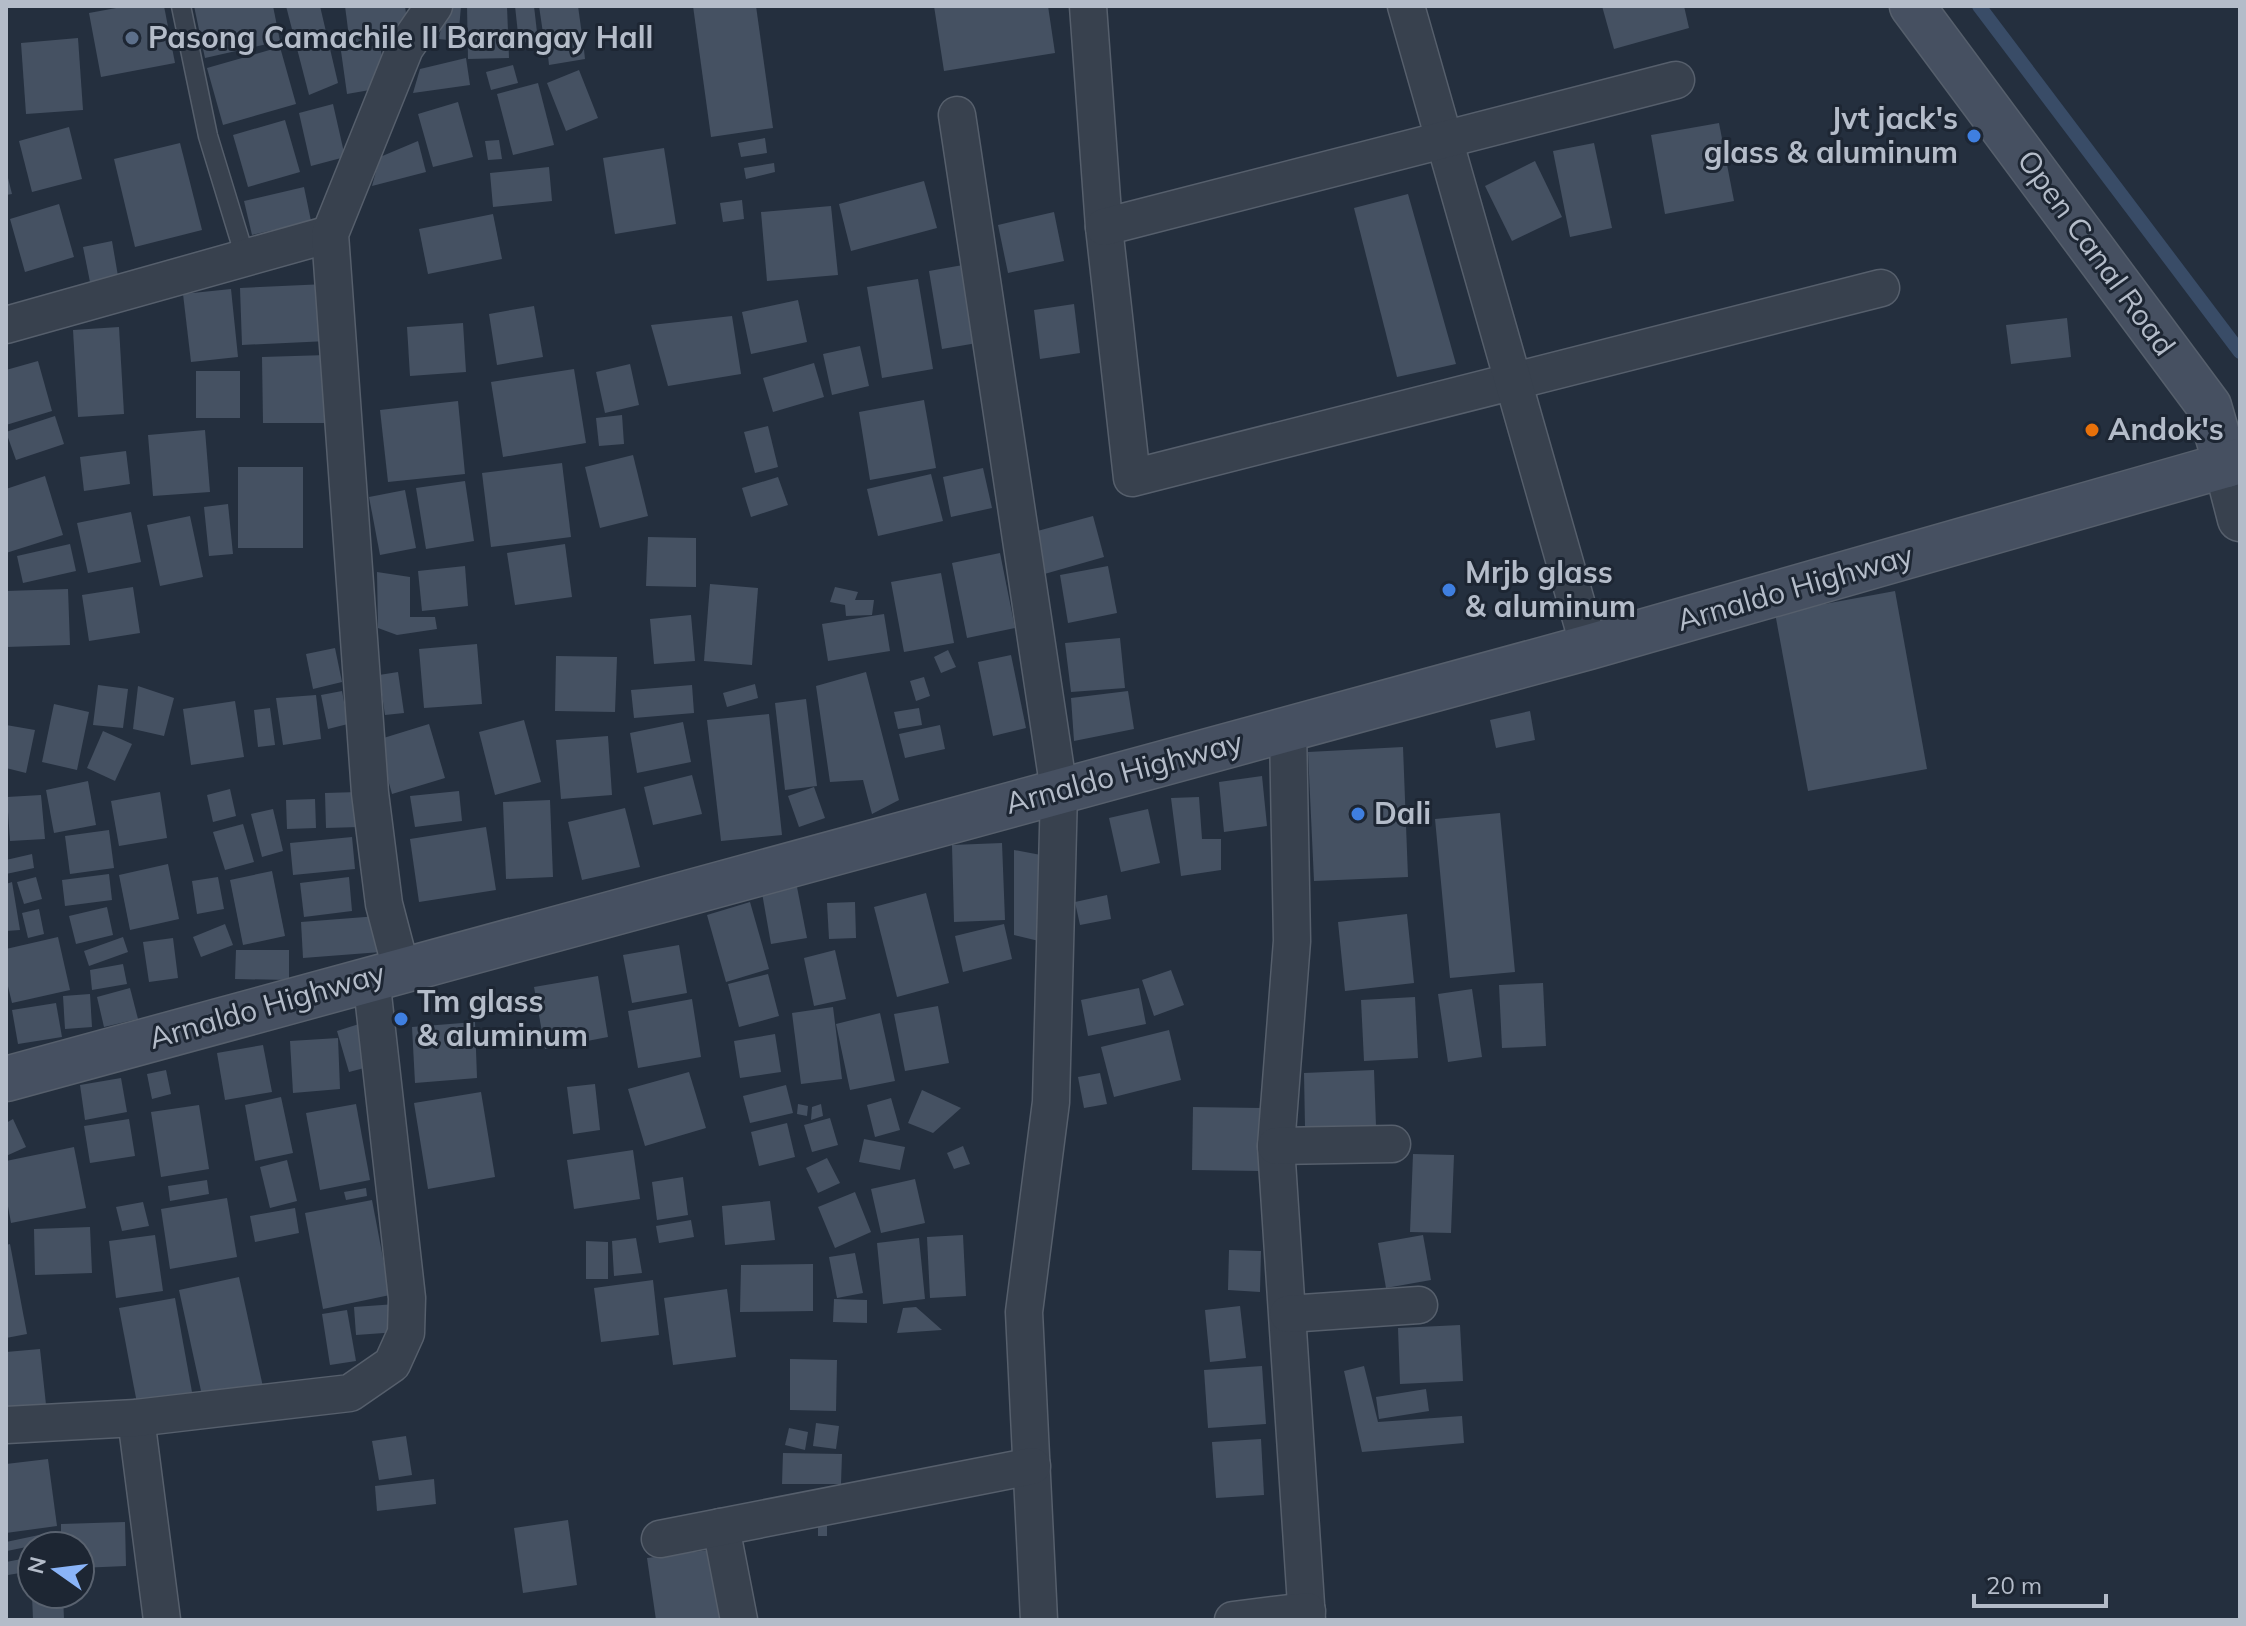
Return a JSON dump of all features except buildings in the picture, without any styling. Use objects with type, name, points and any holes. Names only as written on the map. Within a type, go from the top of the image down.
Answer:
[{"type":"main road","name":"Open Canal Road","points":[[1912,6],[2209,406],[2233,463]]},
{"type":"main road","name":"Arnaldo Highway","points":[[6,1079],[1589,647],[2233,463]]},
{"type":"street","points":[[6,1425],[136,1418],[350,1393],[392,1364],[406,1333],[407,1298],[384,904],[370,793],[330,234],[405,48],[434,6]]},
{"type":"street","points":[[1088,6],[1104,227],[1132,478],[1514,384],[1881,288]]},
{"type":"street","points":[[1406,6],[1589,647]]},
{"type":"street","points":[[1104,227],[1676,80]]},
{"type":"street","points":[[957,115],[1059,791],[1051,1102],[1024,1312],[1039,1620]]},
{"type":"street","points":[[6,325],[330,234]]},
{"type":"street","name":"Open Canal Road","points":[[2233,463],[2240,519]]},
{"type":"street","points":[[1233,1620],[1307,1615],[1276,1146],[1292,941],[1288,729]]},
{"type":"street","points":[[1276,1146],[1392,1144]]},
{"type":"street","points":[[1288,1314],[1419,1305]]},
{"type":"street","points":[[136,1418],[162,1620]]},
{"type":"street","points":[[660,1539],[1032,1466]]},
{"type":"street","points":[[721,1527],[739,1620]]},
{"type":"lane","points":[[181,6],[208,136],[245,257]]},
{"type":"waterway","points":[[1979,6],[2240,352]]},
{"type":"place","name":"Pasong Camachile II Barangay Hall","points":[[132,38]]},
{"type":"place","name":"Jvt jack's glass & aluminum","points":[[1974,136]]},
{"type":"place","name":"Andok's","points":[[2092,430]]},
{"type":"place","name":"Mrjb glass & aluminum","points":[[1449,590]]},
{"type":"place","name":"Dali","points":[[1358,814]]},
{"type":"place","name":"Tm glass & aluminum","points":[[401,1019]]}]
